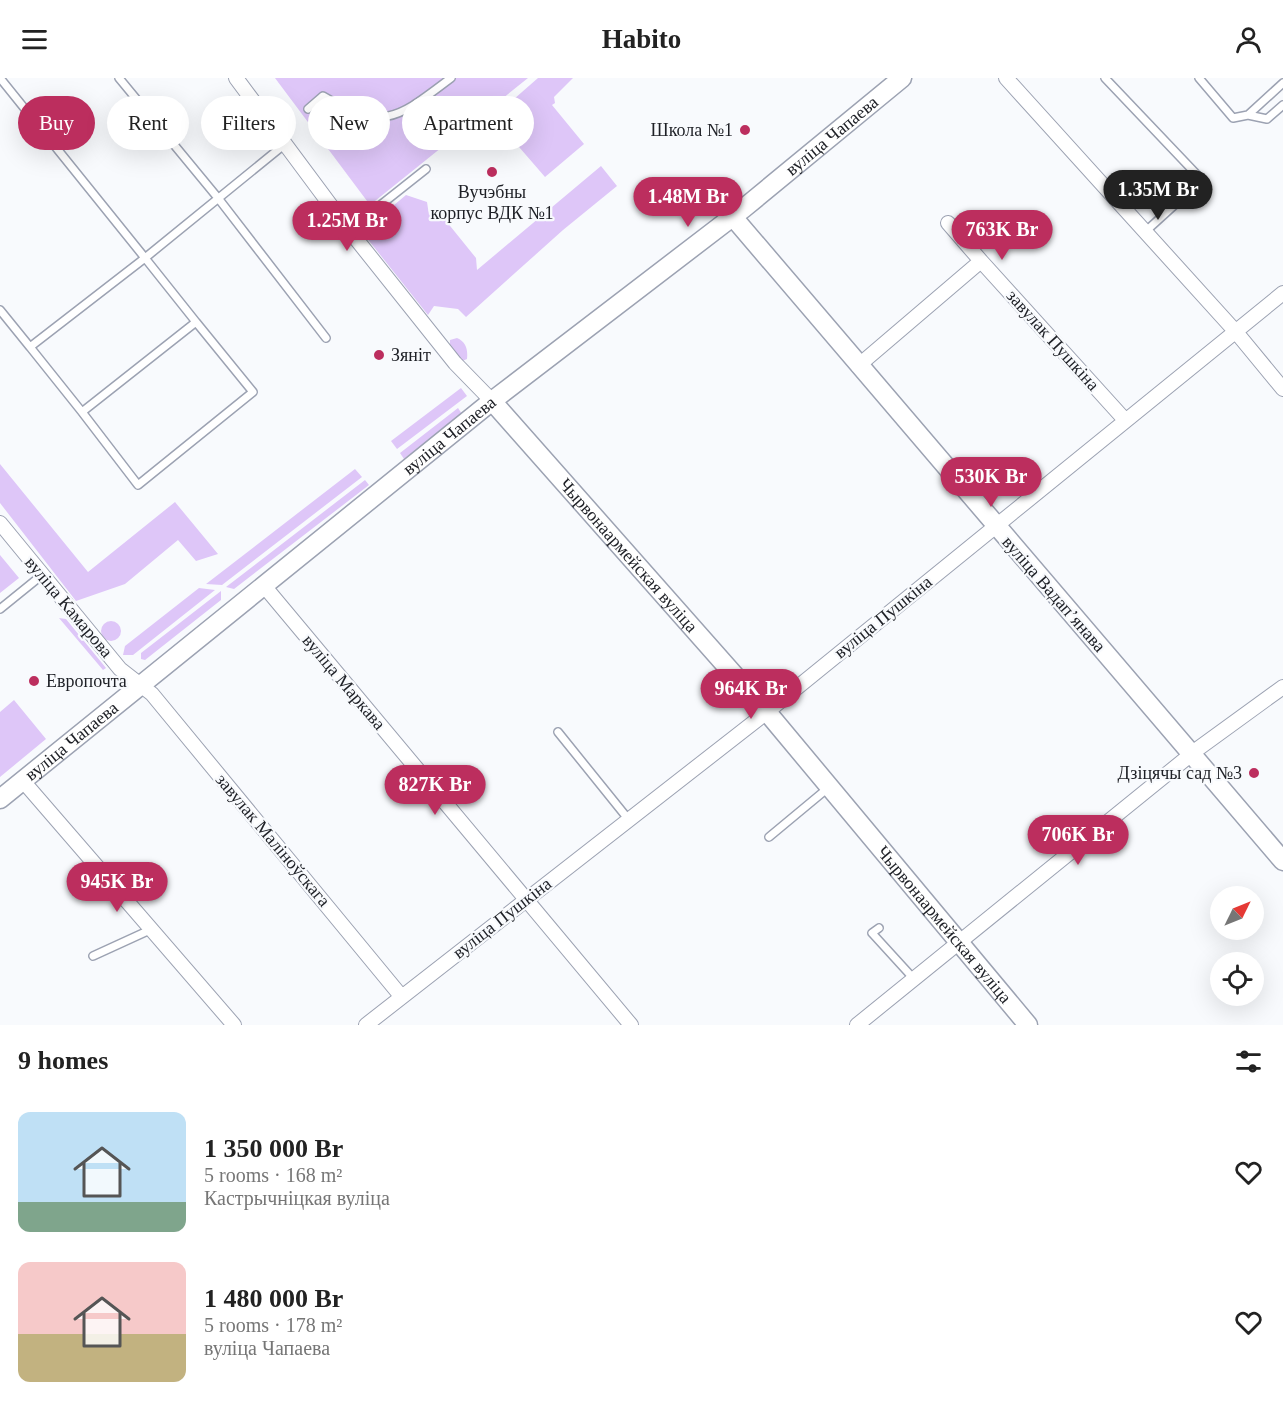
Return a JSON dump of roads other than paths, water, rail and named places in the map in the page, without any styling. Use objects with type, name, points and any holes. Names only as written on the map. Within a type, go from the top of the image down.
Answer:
[{"type":"main road","name":"вуліца Чапаева","points":[[0,799],[265,587],[492,401],[732,217],[902,78]]},
{"type":"main road","name":"вуліца Вадапʼянава","points":[[732,217],[1283,861]]},
{"type":"main road","name":"Чырвонаармейская вуліца","points":[[492,401],[768,712],[1028,1025]]},
{"type":"street","name":"Чырвонаармейская вуліца","points":[[236,78],[249,96]]},
{"type":"street","points":[[1006,78],[1146,231],[1283,388]]},
{"type":"street","name":"Чырвонаармейская вуліца","points":[[289,150],[349,230],[455,363],[492,401]]},
{"type":"street","name":"завулак Пушкіна","points":[[948,223],[1125,420]]},
{"type":"street","points":[[858,366],[981,261]]},
{"type":"street","name":"вуліца Пушкіна","points":[[366,1025],[768,712],[1283,292]]},
{"type":"street","name":"вуліца Камарова","points":[[0,523],[120,669],[141,687]]},
{"type":"street","name":"вуліца Маркава","points":[[265,587],[627,1024]]},
{"type":"street","name":"завулак Маліноўскага","points":[[141,687],[152,694],[401,996]]},
{"type":"street","points":[[857,1025],[1191,755],[1283,687]]},
{"type":"street","points":[[23,781],[234,1025]]},
{"type":"lane","points":[[0,78],[253,392],[138,484],[0,310]]},
{"type":"lane","points":[[119,78],[218,198],[326,338]]},
{"type":"lane","points":[[390,116],[405,113],[451,78]]},
{"type":"lane","points":[[1105,78],[1202,180],[1146,231]]},
{"type":"lane","points":[[1199,78],[1233,118],[1248,115],[1267,119],[1283,105]]},
{"type":"lane","points":[[1248,115],[1283,83]]},
{"type":"lane","points":[[30,347],[145,258],[278,150]]},
{"type":"lane","points":[[349,230],[426,169]]},
{"type":"lane","points":[[82,412],[196,322]]},
{"type":"lane","points":[[0,609],[42,575]]},
{"type":"lane","points":[[558,732],[628,820]]},
{"type":"lane","points":[[770,837],[830,787]]},
{"type":"lane","points":[[879,928],[872,933],[914,979]]},
{"type":"lane","points":[[93,956],[152,929]]},
{"type":"place","name":"Школа №1","points":[[745,130]]},
{"type":"place","name":"Вучэбны корпус ВДК №1","points":[[492,172]]},
{"type":"place","name":"Зяніт","points":[[379,355]]},
{"type":"place","name":"Европочта","points":[[34,681]]},
{"type":"place","name":"Дзіцячы сад №3","points":[[1254,773]]}]
